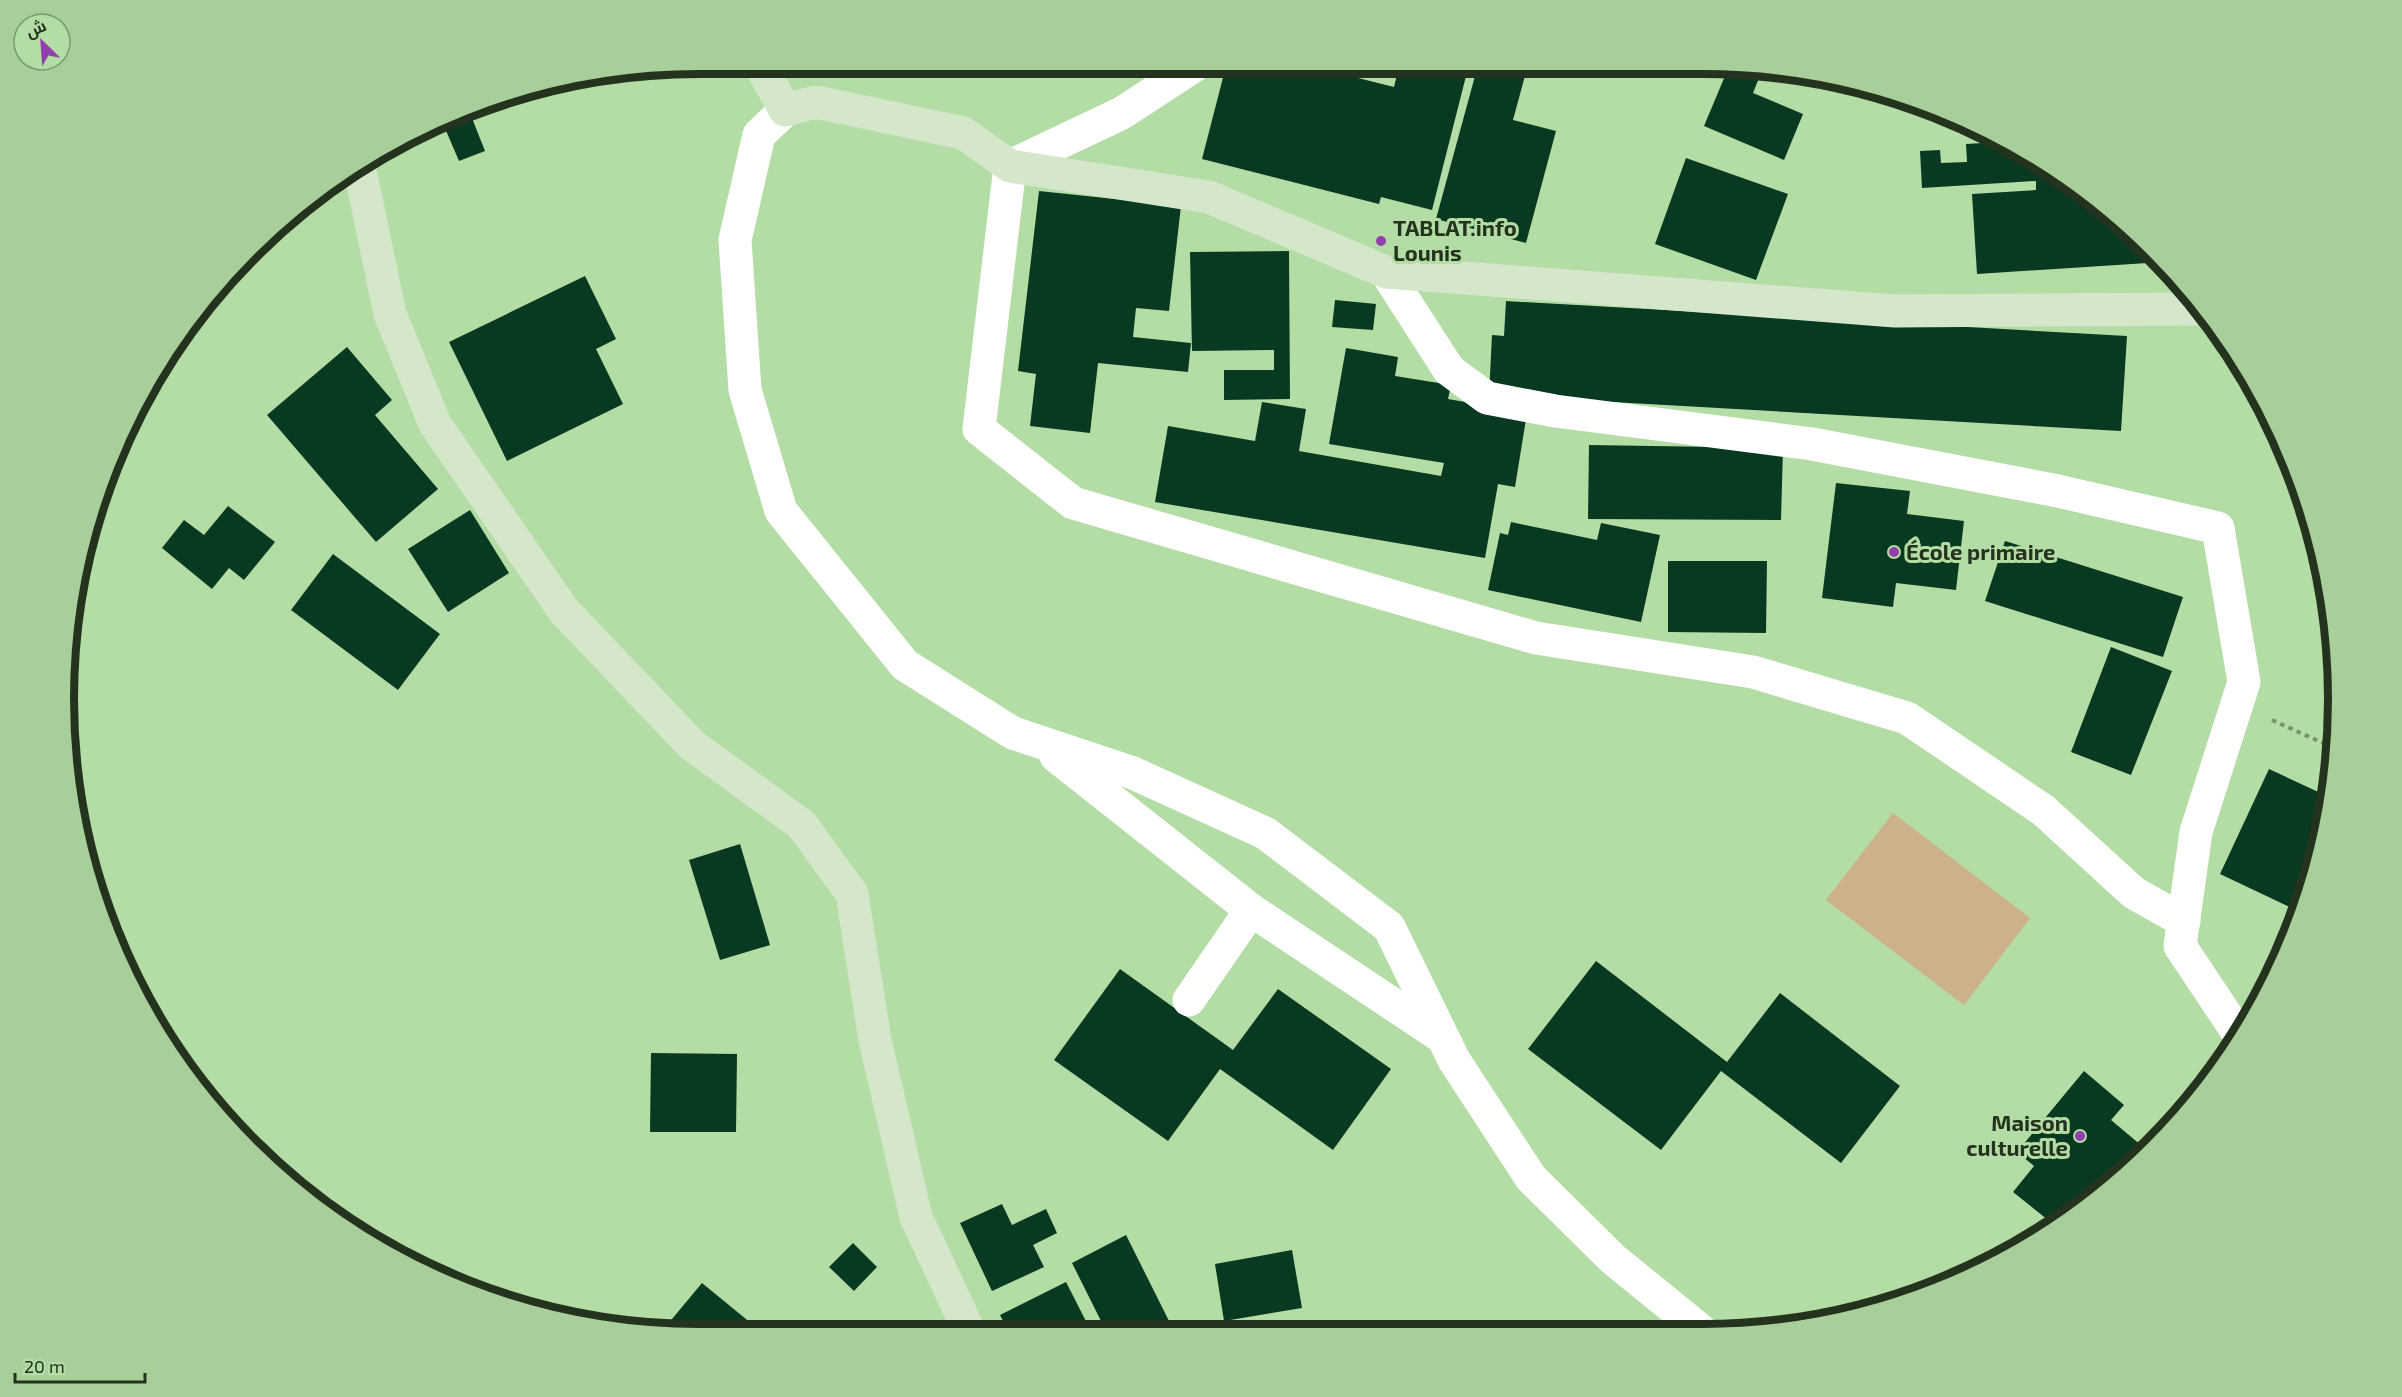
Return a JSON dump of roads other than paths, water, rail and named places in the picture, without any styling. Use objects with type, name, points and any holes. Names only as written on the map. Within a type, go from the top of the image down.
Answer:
[{"type":"street","points":[[765,74],[785,110]]},
{"type":"street","points":[[1010,166],[1122,113],[1182,74]]},
{"type":"street","points":[[1693,1324],[1613,1259],[1531,1178],[1454,1060],[1389,927],[1265,832],[1133,773],[1013,733],[905,665],[782,511],[746,390],[735,240],[759,135],[785,110],[816,102],[963,133],[1010,166],[1209,197],[1386,272],[1894,311],[2192,309]]},
{"type":"street","points":[[1010,166],[979,429],[1073,503],[1536,638],[1753,672],[1906,718],[2043,810],[2134,892],[2184,921]]},
{"type":"street","points":[[361,173],[390,314],[435,424],[564,610],[692,745],[802,825],[852,894],[875,1040],[916,1217],[966,1324]]},
{"type":"street","points":[[1386,272],[1449,370],[1487,398],[1555,411],[1812,444],[2058,491],[2218,528],[2244,682],[2196,832],[2180,946],[2234,1028]]},
{"type":"street","points":[[1038,741],[1251,910],[1443,1038]]},
{"type":"street","points":[[1189,1000],[1251,910]]},
{"type":"place","name":"TABLAT.info Lounis","points":[[1381,241]]},
{"type":"place","name":"École primaire","points":[[1894,552]]},
{"type":"place","name":"Maison culturelle","points":[[2080,1136]]}]
